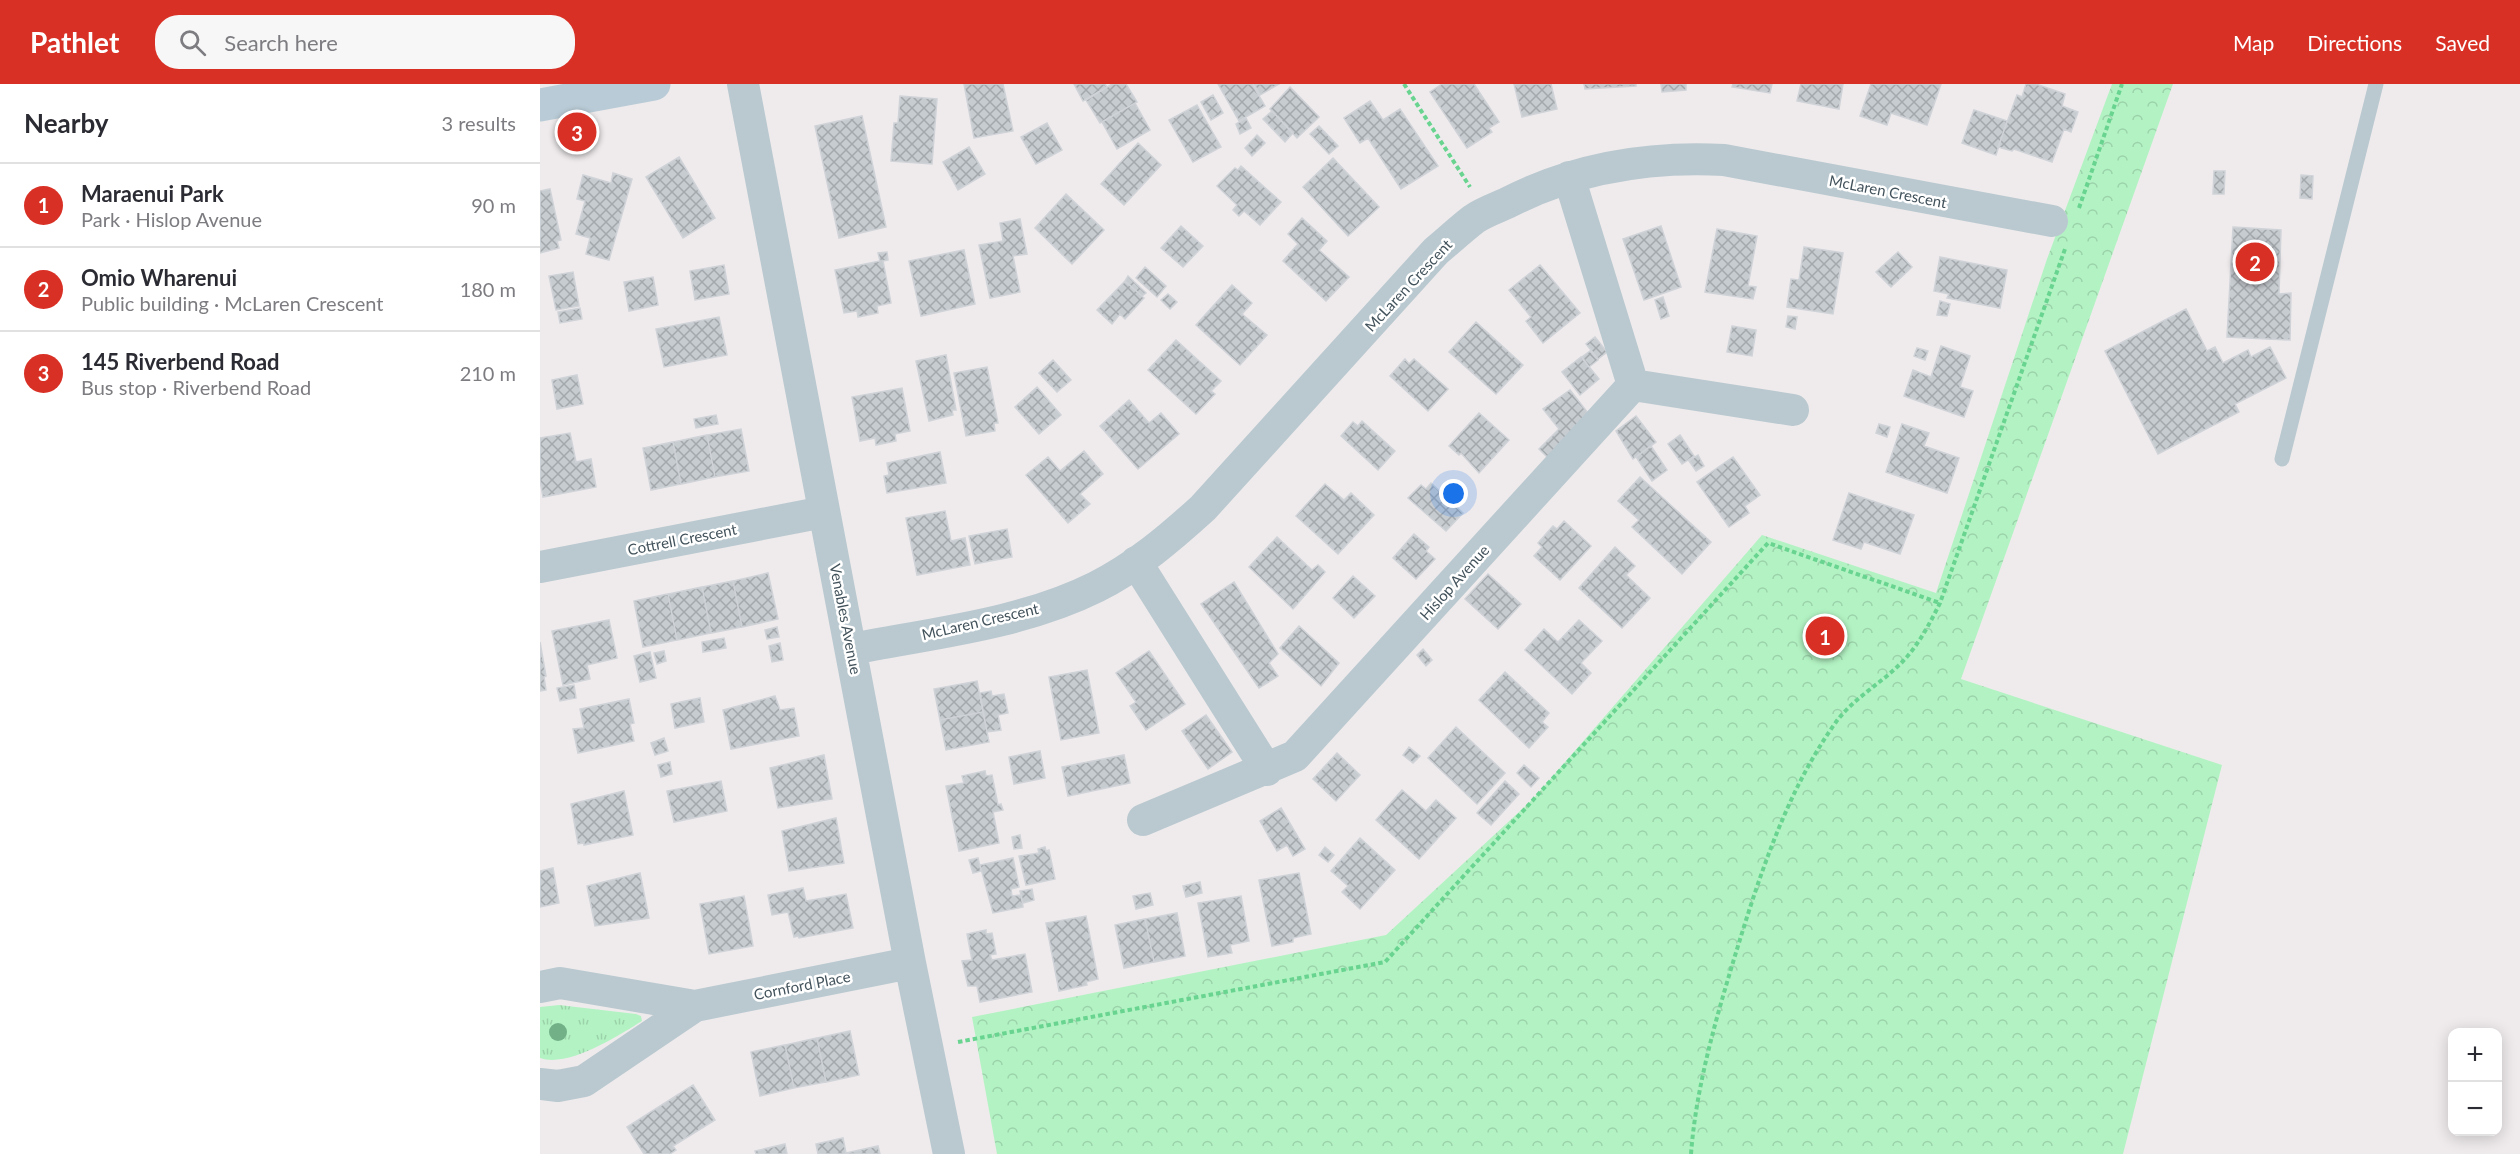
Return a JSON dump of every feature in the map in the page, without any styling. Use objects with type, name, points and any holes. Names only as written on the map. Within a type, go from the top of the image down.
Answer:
[{"type":"main road","points":[[540,105],[654,84]]},
{"type":"street","name":"Venables Avenue","points":[[743,84],[910,963],[929,1047],[949,1154]]},
{"type":"street","name":"McLaren Crescent","points":[[852,649],[1018,615],[1096,586],[1163,545],[1203,508],[1436,251],[1475,219],[1528,192],[1569,177],[1641,161],[1682,158],[1724,160],[2065,226]]},
{"type":"street","points":[[1569,177],[1634,385],[1792,410]]},
{"type":"street","name":"Hislop Avenue","points":[[1143,820],[1267,770],[1295,756],[1634,385]]},
{"type":"street","name":"Cottrell Crescent","points":[[540,567],[824,512]]},
{"type":"street","points":[[1136,562],[1267,770]]},
{"type":"street","name":"Cornford Place","points":[[540,987],[560,983],[694,1006],[910,963]]},
{"type":"street","name":"Cornford Place","points":[[540,1084],[558,1086],[584,1081],[694,1006]]},
{"type":"lane","points":[[2282,459],[2376,84]]},
{"type":"path","points":[[1404,84],[1473,191],[1472,203],[1475,219]]},
{"type":"path","points":[[1691,1154],[1705,1068],[1722,998],[1754,894],[1802,774],[1838,719],[1899,665],[1928,628],[1940,603],[2065,226],[2122,84]]},
{"type":"path","points":[[929,1047],[1385,962],[1768,543],[1940,603]]},
{"type":"green space","points":[[2112,84],[2173,84],[1961,679],[2222,765],[2123,1154],[997,1154],[972,1017],[1386,935],[1533,799],[1762,535],[1936,593],[2047,259]]},
{"type":"green space","points":[[559,1005],[636,1014],[641,1016],[642,1021],[607,1042],[578,1055],[564,1059],[540,1058],[540,1007]]},
{"type":"building","points":[[964,84],[1003,84],[1013,131],[974,138]]},
{"type":"building","points":[[1074,84],[1105,84],[1107,87],[1083,101]]},
{"type":"building","points":[[1112,84],[1126,84],[1137,102],[1100,123],[1086,100]]},
{"type":"building","points":[[1218,84],[1252,84],[1265,106],[1239,121]]},
{"type":"building","points":[[1254,84],[1279,84],[1260,95]]},
{"type":"building","points":[[1442,84],[1474,84],[1499,122],[1489,128],[1492,132],[1467,148],[1430,92]]},
{"type":"building","points":[[1514,84],[1551,84],[1557,109],[1522,117]]},
{"type":"building","points":[[1584,84],[1636,84],[1636,86],[1585,89]]},
{"type":"building","points":[[1661,84],[1686,84],[1686,90],[1662,92]]},
{"type":"building","points":[[1733,84],[1772,84],[1770,93],[1732,87]]},
{"type":"building","points":[[1801,84],[1843,84],[1839,109],[1797,101]]},
{"type":"building","points":[[1871,84],[1941,84],[1927,125],[1891,113],[1887,125],[1860,116]]},
{"type":"building","points":[[2026,84],[2036,84],[2065,94],[2062,106],[2078,112],[2071,132],[2064,129],[2052,162],[2014,149],[2012,151],[1998,147],[2017,95],[2022,97]]},
{"type":"building","points":[[1290,87],[1319,117],[1297,138],[1270,109]]},
{"type":"building","points":[[1213,95],[1223,113],[1211,120],[1201,102]]},
{"type":"building","points":[[900,96],[937,99],[932,164],[891,161],[894,123],[898,123]]},
{"type":"building","points":[[1370,101],[1383,120],[1400,109],[1438,166],[1401,189],[1368,138],[1360,143],[1344,118]]},
{"type":"building","points":[[1135,103],[1150,130],[1117,149],[1102,122]]},
{"type":"building","points":[[1197,105],[1221,147],[1193,162],[1169,120]]},
{"type":"building","points":[[1974,110],[2007,121],[1996,155],[1962,143]]},
{"type":"building","points":[[1272,111],[1293,133],[1285,142],[1263,119]]},
{"type":"building","points":[[862,116],[886,227],[839,238],[815,126]]},
{"type":"building","points":[[1246,118],[1251,128],[1240,134],[1236,124]]},
{"type":"building","points":[[1047,123],[1062,150],[1036,164],[1021,137]]},
{"type":"building","points":[[1319,126],[1338,146],[1329,154],[1310,134]]},
{"type":"building","points":[[1257,135],[1265,143],[1252,156],[1245,148]]},
{"type":"building","points":[[1138,143],[1161,165],[1124,205],[1101,184]]},
{"type":"building","points":[[969,147],[985,174],[958,190],[943,162]]},
{"type":"building","points":[[679,157],[715,218],[683,238],[646,177]]},
{"type":"building","points":[[1333,158],[1379,207],[1348,236],[1303,187]]},
{"type":"building","points":[[1241,166],[1281,202],[1260,225],[1244,211],[1239,216],[1233,210],[1237,205],[1217,186],[1235,168],[1238,170]]},
{"type":"building","points":[[2214,171],[2225,171],[2224,194],[2213,194]]},
{"type":"building","points":[[613,173],[632,179],[609,260],[586,254],[590,238],[576,234],[585,201],[577,199],[583,175],[611,183]]},
{"type":"building","points":[[2301,175],[2313,176],[2312,199],[2300,198]]},
{"type":"building","points":[[550,189],[561,240],[557,241],[559,248],[540,253],[540,191]]},
{"type":"building","points":[[1066,194],[1104,230],[1072,264],[1035,228]]},
{"type":"building","points":[[1302,218],[1327,241],[1319,250],[1349,277],[1326,301],[1283,261],[1298,244],[1288,234]]},
{"type":"building","points":[[1020,219],[1027,254],[1013,256],[1020,292],[990,298],[979,245],[1003,241],[1000,223]]},
{"type":"building","points":[[1181,226],[1203,246],[1183,267],[1161,248]]},
{"type":"building","points":[[1661,226],[1681,287],[1644,300],[1623,239]]},
{"type":"building","points":[[2233,227],[2281,230],[2279,294],[2291,293],[2290,340],[2227,337]]},
{"type":"building","points":[[1717,229],[1757,236],[1748,286],[1756,287],[1753,299],[1705,292]]},
{"type":"building","points":[[1804,247],[1843,253],[1833,314],[1787,307],[1791,279],[1799,280]]},
{"type":"building","points":[[964,250],[975,304],[921,316],[909,261]]},
{"type":"building","points":[[887,252],[888,260],[883,261],[891,303],[877,306],[878,313],[858,317],[857,311],[844,313],[835,270],[880,261],[878,253]]},
{"type":"building","points":[[1898,252],[1912,267],[1891,287],[1876,272]]},
{"type":"building","points":[[1940,257],[2007,270],[2000,308],[1947,298],[1949,294],[1934,291]]},
{"type":"building","points":[[724,265],[729,294],[695,300],[690,271]]},
{"type":"building","points":[[1540,265],[1580,313],[1543,343],[1526,321],[1531,317],[1509,290]]},
{"type":"building","points":[[1145,267],[1166,286],[1157,297],[1136,278]]},
{"type":"building","points":[[573,272],[579,306],[556,310],[549,276]]},
{"type":"building","points":[[1128,276],[1146,293],[1142,296],[1125,281]]},
{"type":"building","points":[[653,277],[658,305],[629,311],[624,282]]},
{"type":"building","points":[[1125,281],[1144,298],[1125,319],[1120,314],[1112,324],[1097,310]]},
{"type":"building","points":[[1232,285],[1252,303],[1242,314],[1267,335],[1240,365],[1196,325]]},
{"type":"building","points":[[1168,294],[1177,302],[1170,309],[1161,300]]},
{"type":"building","points":[[1663,297],[1669,316],[1661,319],[1655,300]]},
{"type":"building","points":[[1940,301],[1950,304],[1947,316],[1937,315]]},
{"type":"building","points":[[580,308],[582,319],[560,323],[558,312]]},
{"type":"building","points":[[2186,309],[2207,351],[2215,347],[2223,363],[2248,350],[2251,357],[2270,347],[2286,378],[2235,404],[2239,412],[2158,454],[2105,351]]},
{"type":"building","points":[[1788,316],[1797,317],[1795,329],[1786,327]]},
{"type":"building","points":[[719,317],[727,355],[664,367],[656,329]]},
{"type":"building","points":[[1476,322],[1523,365],[1496,394],[1449,352]]},
{"type":"building","points":[[1732,326],[1756,330],[1752,356],[1727,352]]},
{"type":"building","points":[[1595,337],[1607,352],[1598,359],[1586,344]]},
{"type":"building","points":[[1176,340],[1221,381],[1211,391],[1215,394],[1196,414],[1148,370]]},
{"type":"building","points":[[1941,346],[1970,356],[1960,387],[1973,391],[1964,417],[1904,396],[1913,370],[1931,377]]},
{"type":"building","points":[[1917,348],[1928,351],[1925,360],[1914,356]]},
{"type":"building","points":[[1590,351],[1598,360],[1589,367],[1582,357]]},
{"type":"building","points":[[946,355],[956,410],[952,410],[953,415],[929,421],[916,361]]},
{"type":"building","points":[[1581,357],[1599,379],[1580,395],[1562,372]]},
{"type":"building","points":[[1405,359],[1409,364],[1414,359],[1448,389],[1428,411],[1390,376]]},
{"type":"building","points":[[1053,360],[1071,380],[1057,392],[1039,373]]},
{"type":"building","points":[[987,367],[998,423],[994,423],[995,431],[966,436],[954,373]]},
{"type":"building","points":[[577,375],[583,404],[557,409],[552,380]]},
{"type":"building","points":[[1037,387],[1061,415],[1039,434],[1015,407]]},
{"type":"building","points":[[902,388],[910,431],[895,434],[896,441],[876,445],[875,438],[860,441],[852,397]]},
{"type":"building","points":[[1570,390],[1588,413],[1548,458],[1539,449],[1559,429],[1543,409]]},
{"type":"building","points":[[1129,400],[1149,423],[1161,413],[1179,434],[1138,469],[1100,426]]},
{"type":"building","points":[[1479,413],[1509,440],[1479,473],[1461,453],[1459,455],[1449,446]]},
{"type":"building","points":[[716,415],[718,424],[696,428],[694,419]]},
{"type":"building","points":[[1636,416],[1656,442],[1633,459],[1616,431]]},
{"type":"building","points":[[1362,421],[1395,451],[1378,470],[1341,436],[1353,422],[1358,426]]},
{"type":"building","points":[[1879,424],[1890,427],[1887,437],[1876,433]]},
{"type":"building","points":[[1902,424],[1929,433],[1924,446],[1959,458],[1947,493],[1886,472]]},
{"type":"building","points":[[741,429],[749,471],[715,477],[707,435]]},
{"type":"building","points":[[570,433],[576,462],[591,459],[596,487],[543,497],[540,481],[540,438]]},
{"type":"building","points":[[707,435],[715,477],[681,484],[673,442]]},
{"type":"building","points":[[1680,435],[1694,456],[1682,464],[1668,444]]},
{"type":"building","points":[[673,442],[681,484],[651,490],[643,448]]},
{"type":"building","points":[[1651,446],[1667,470],[1652,481],[1636,457]]},
{"type":"building","points":[[1084,451],[1103,474],[1080,494],[1090,504],[1068,523],[1026,475],[1048,457],[1060,471]]},
{"type":"building","points":[[940,452],[946,483],[887,493],[884,476],[889,475],[887,463]]},
{"type":"building","points":[[1698,455],[1704,466],[1696,471],[1689,461]]},
{"type":"building","points":[[1733,457],[1760,495],[1745,506],[1749,513],[1729,527],[1697,482]]},
{"type":"building","points":[[1640,477],[1711,542],[1682,574],[1632,527],[1639,520],[1618,501]]},
{"type":"building","points":[[1431,483],[1463,513],[1446,531],[1408,498],[1421,485],[1426,489]]},
{"type":"building","points":[[1325,484],[1344,500],[1351,493],[1374,515],[1338,554],[1296,516]]},
{"type":"building","points":[[1849,493],[1914,515],[1900,554],[1864,542],[1861,549],[1833,540]]},
{"type":"building","points":[[945,511],[951,541],[965,538],[970,565],[917,575],[906,518]]},
{"type":"building","points":[[1564,521],[1591,546],[1560,580],[1534,556],[1542,547],[1538,543],[1553,526],[1557,529]]},
{"type":"building","points":[[1007,529],[1012,557],[975,564],[969,536]]},
{"type":"building","points":[[1414,534],[1429,547],[1426,551],[1435,559],[1416,579],[1393,558]]},
{"type":"building","points":[[1277,537],[1312,570],[1318,565],[1325,572],[1293,609],[1249,567]]},
{"type":"building","points":[[1615,547],[1635,566],[1626,575],[1650,598],[1622,628],[1579,588]]},
{"type":"building","points":[[768,573],[778,619],[742,627],[733,581]]},
{"type":"building","points":[[1488,574],[1521,604],[1498,629],[1465,599]]},
{"type":"building","points":[[1353,576],[1375,596],[1354,618],[1333,598]]},
{"type":"building","points":[[733,581],[742,627],[711,633],[702,587]]},
{"type":"building","points":[[1234,582],[1278,654],[1269,663],[1278,676],[1259,688],[1201,604]]},
{"type":"building","points":[[702,587],[711,633],[677,640],[668,594]]},
{"type":"building","points":[[668,594],[677,640],[643,647],[634,601]]},
{"type":"building","points":[[609,620],[617,658],[587,665],[590,679],[563,685],[552,631]]},
{"type":"building","points":[[1579,620],[1602,641],[1581,663],[1591,673],[1572,694],[1525,650],[1544,629],[1558,642]]},
{"type":"building","points":[[1299,626],[1339,663],[1321,686],[1280,648]]},
{"type":"building","points":[[777,627],[779,637],[767,639],[765,630]]},
{"type":"building","points":[[724,638],[726,648],[703,652],[702,642]]},
{"type":"building","points":[[540,642],[546,690],[540,691]]},
{"type":"building","points":[[780,643],[783,660],[772,662],[769,646]]},
{"type":"building","points":[[1423,649],[1432,660],[1426,666],[1417,655]]},
{"type":"building","points":[[664,651],[666,661],[657,664],[654,653]]},
{"type":"building","points":[[1149,651],[1185,704],[1146,730],[1130,706],[1136,702],[1116,673]]},
{"type":"building","points":[[650,652],[656,678],[640,682],[634,656]]},
{"type":"building","points":[[1087,670],[1099,733],[1061,740],[1049,677]]},
{"type":"building","points":[[1505,672],[1549,713],[1542,722],[1548,727],[1529,748],[1479,700]]},
{"type":"building","points":[[977,681],[983,712],[940,720],[934,689]]},
{"type":"building","points":[[574,685],[576,698],[560,701],[557,688]]},
{"type":"building","points":[[991,691],[992,696],[1004,694],[1008,713],[998,715],[1001,730],[987,732],[980,693]]},
{"type":"building","points":[[775,696],[780,710],[794,708],[799,736],[731,749],[723,710]]},
{"type":"building","points":[[700,698],[704,722],[675,728],[671,704]]},
{"type":"building","points":[[629,699],[634,723],[630,724],[634,741],[578,753],[573,729],[584,728],[580,709]]},
{"type":"building","points":[[983,712],[989,742],[946,750],[940,720]]},
{"type":"building","points":[[1206,715],[1232,752],[1208,769],[1182,731]]},
{"type":"building","points":[[1456,727],[1505,773],[1477,804],[1428,758]]},
{"type":"building","points":[[664,738],[668,751],[655,755],[651,743]]},
{"type":"building","points":[[1409,747],[1420,756],[1413,763],[1403,755]]},
{"type":"building","points":[[1040,751],[1045,778],[1014,784],[1009,757]]},
{"type":"building","points":[[1337,753],[1360,775],[1336,801],[1313,779]]},
{"type":"building","points":[[824,755],[832,799],[778,808],[770,768]]},
{"type":"building","points":[[1124,755],[1130,783],[1068,796],[1062,767]]},
{"type":"building","points":[[670,762],[672,774],[661,777],[658,765]]},
{"type":"building","points":[[1524,765],[1539,778],[1531,787],[1517,773]]},
{"type":"building","points":[[985,771],[986,776],[992,775],[998,805],[1001,804],[1003,810],[993,812],[999,843],[959,851],[946,786],[964,783],[962,776]]},
{"type":"building","points":[[721,781],[727,811],[674,822],[667,791]]},
{"type":"building","points":[[1505,781],[1519,794],[1491,825],[1477,813]]},
{"type":"building","points":[[1402,790],[1426,811],[1436,800],[1456,818],[1419,859],[1376,820]]},
{"type":"building","points":[[624,791],[633,835],[584,845],[584,843],[578,844],[571,804]]},
{"type":"building","points":[[1281,808],[1305,849],[1293,856],[1287,845],[1277,851],[1260,821]]},
{"type":"building","points":[[836,818],[844,863],[789,871],[782,831]]},
{"type":"building","points":[[1020,835],[1022,848],[1014,849],[1012,837]]},
{"type":"building","points":[[1360,838],[1395,870],[1360,909],[1342,892],[1348,886],[1331,871]]},
{"type":"building","points":[[1045,847],[1046,851],[1049,850],[1055,879],[1026,885],[1019,856],[1039,853],[1038,849]]},
{"type":"building","points":[[1325,847],[1334,855],[1328,862],[1319,855]]},
{"type":"building","points":[[978,858],[981,871],[973,873],[969,860]]},
{"type":"building","points":[[1013,858],[1019,887],[1011,889],[1012,896],[1021,895],[1023,907],[993,913],[980,865]]},
{"type":"building","points":[[553,868],[559,903],[540,907],[540,871]]},
{"type":"building","points":[[640,873],[649,918],[595,926],[587,886]]},
{"type":"building","points":[[1299,873],[1311,934],[1293,938],[1293,942],[1272,946],[1259,880]]},
{"type":"building","points":[[1200,882],[1202,893],[1186,897],[1183,886]]},
{"type":"building","points":[[803,888],[806,901],[846,894],[853,928],[794,937],[788,912],[772,915],[768,895]]},
{"type":"building","points":[[1032,889],[1034,900],[1023,903],[1020,891]]},
{"type":"building","points":[[1150,893],[1153,905],[1136,909],[1133,896]]},
{"type":"building","points":[[744,896],[753,946],[709,954],[700,904]]},
{"type":"building","points":[[1241,896],[1249,941],[1230,945],[1232,953],[1208,957],[1198,903]]},
{"type":"building","points":[[1177,913],[1185,956],[1154,962],[1145,919]]},
{"type":"building","points":[[1086,916],[1098,979],[1086,982],[1087,985],[1059,991],[1046,923]]},
{"type":"building","points":[[1145,919],[1154,962],[1124,968],[1115,925]]},
{"type":"building","points":[[986,930],[986,934],[992,933],[996,954],[990,955],[992,960],[1025,954],[1032,992],[980,1002],[977,986],[968,986],[962,961],[972,960],[967,934]]},
{"type":"building","points":[[850,1031],[859,1075],[826,1082],[817,1038]]},
{"type":"building","points":[[817,1038],[826,1082],[794,1088],[785,1045]]},
{"type":"building","points":[[785,1045],[794,1088],[760,1096],[751,1052]]},
{"type":"building","points":[[693,1085],[715,1120],[673,1146],[676,1150],[670,1154],[644,1154],[627,1127]]},
{"type":"building","points":[[843,1138],[846,1153],[878,1146],[880,1154],[818,1154],[816,1144]]},
{"type":"building","points":[[785,1144],[787,1154],[756,1154],[755,1151]]},
{"type":"place","name":"145 Riverbend Road","points":[[577,132]]},
{"type":"place","name":"Omio Wharenui","points":[[2255,262]]},
{"type":"place","name":"Maraenui Park","points":[[1825,636]]}]
